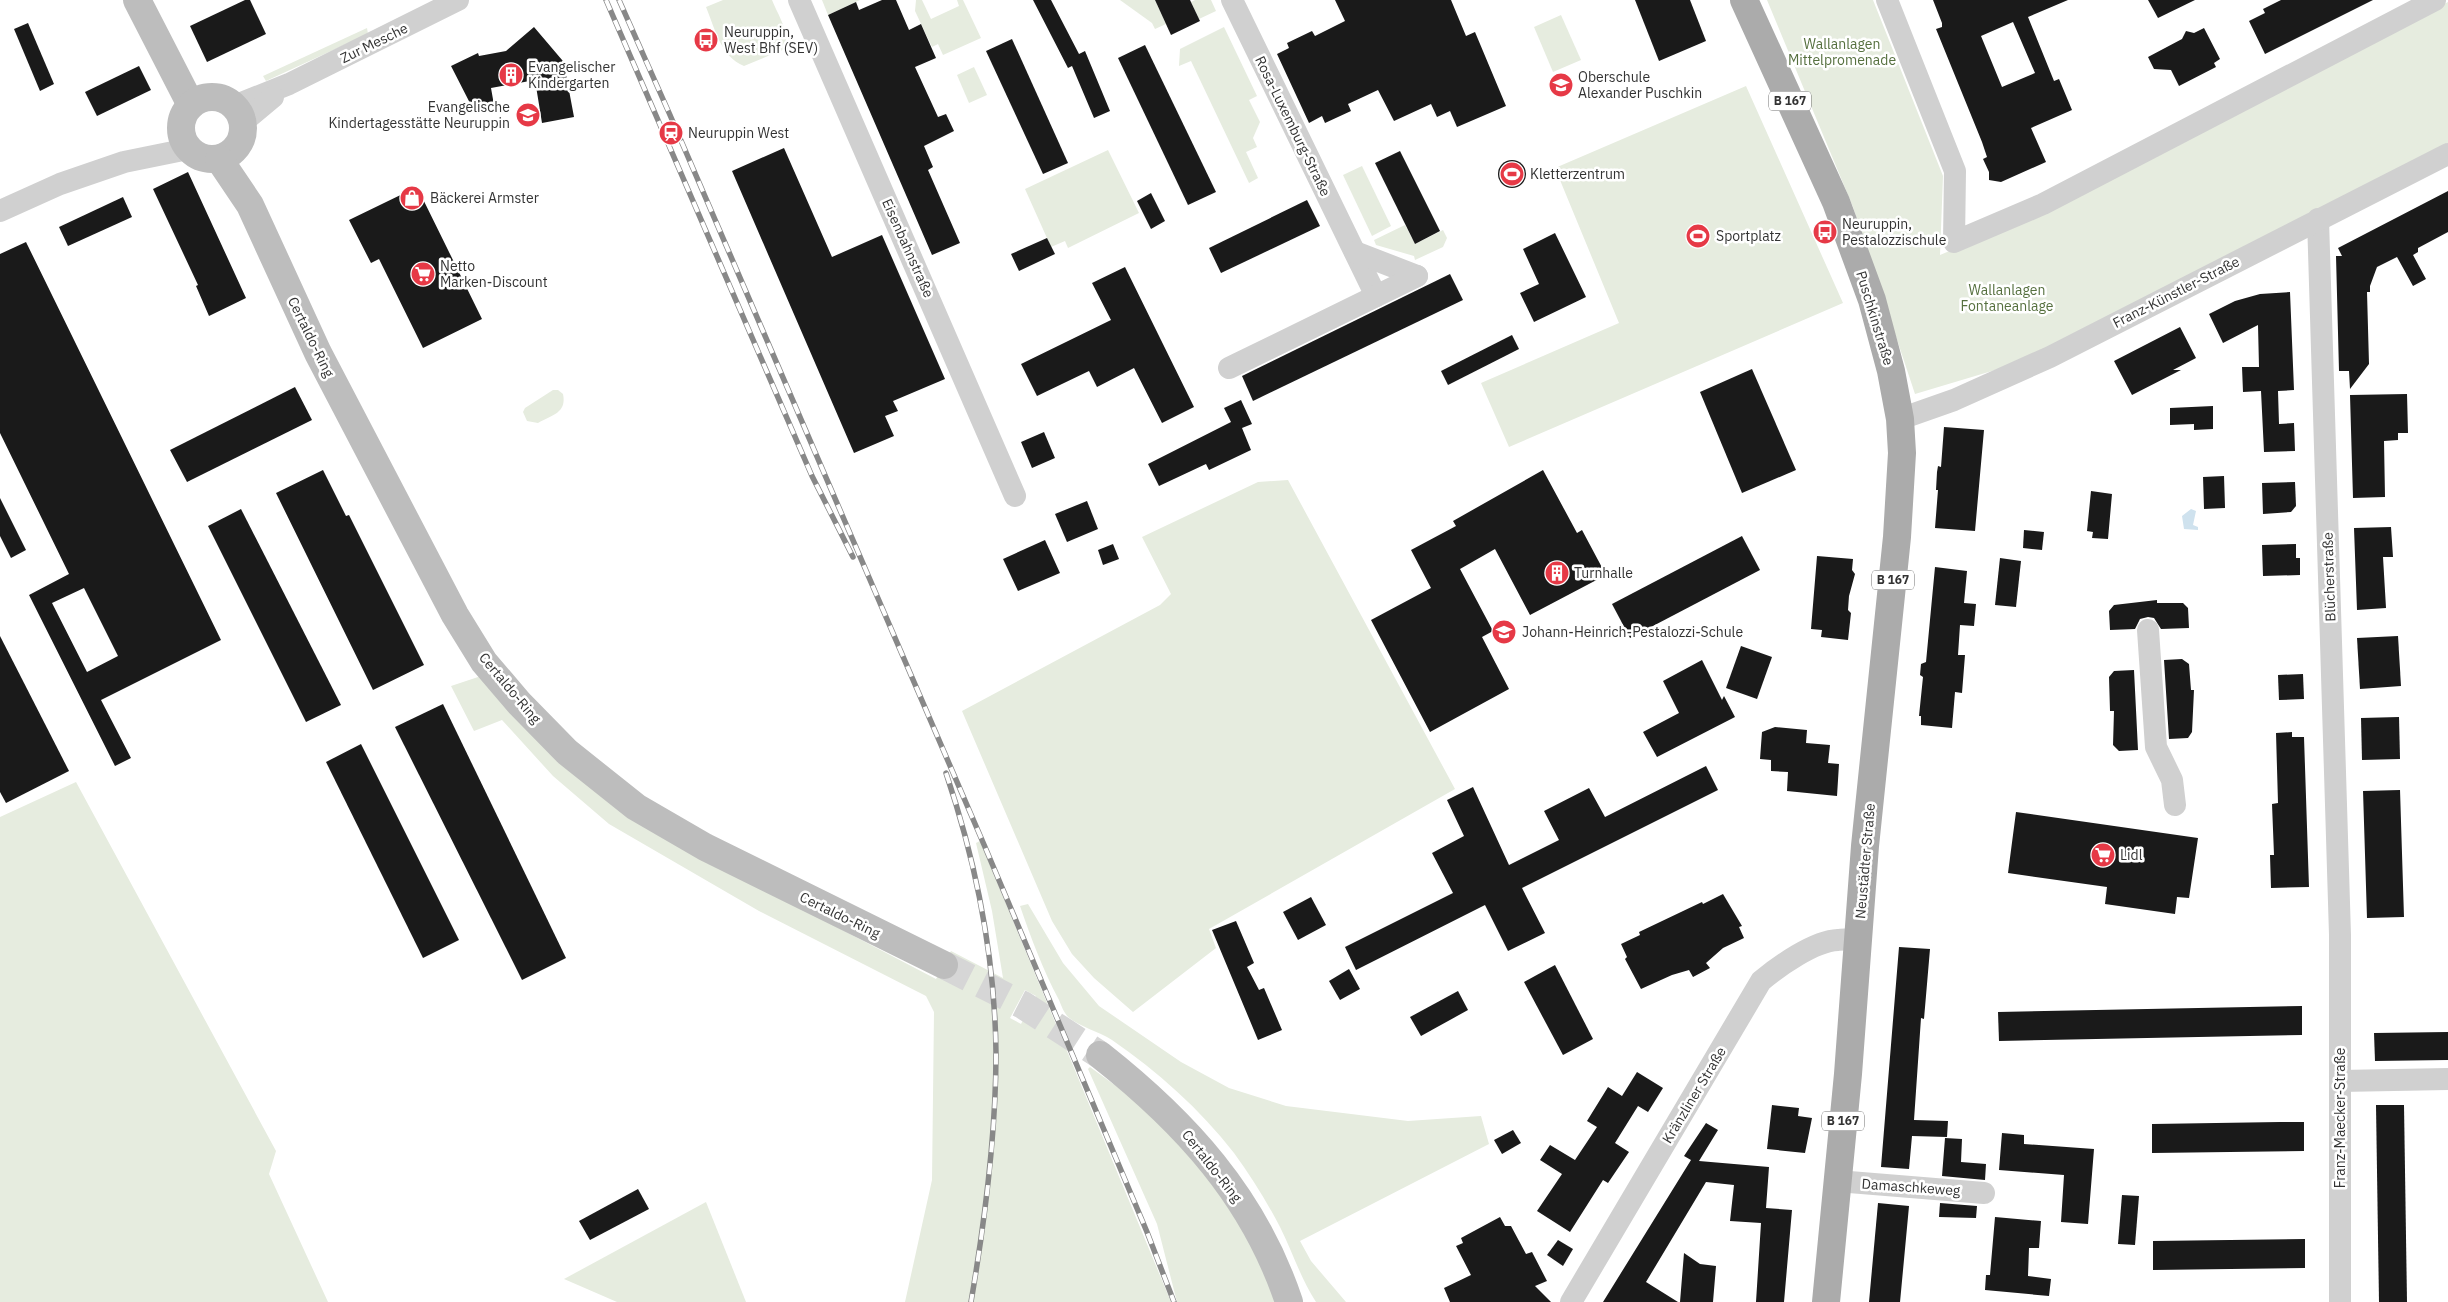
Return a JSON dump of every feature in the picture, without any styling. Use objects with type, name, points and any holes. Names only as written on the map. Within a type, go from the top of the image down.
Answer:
[{"type":"main road","points":[[137,0],[197,101]]},
{"type":"main road","points":[[152,0],[197,101]]},
{"type":"main road","name":"Puschkinstraße","points":[[1744,0],[1839,211],[1872,300],[1891,371],[1900,419]]},
{"type":"main road","points":[[214,96],[225,99],[238,114],[243,132],[240,143],[226,155],[208,159],[197,156],[184,141],[180,123],[184,113],[197,101],[214,96]]},
{"type":"main road","name":"Certaldo-Ring","points":[[226,155],[318,353],[455,615],[484,662],[519,703],[568,752],[636,807],[732,860],[944,965]]},
{"type":"main road","name":"Neustädter Straße","points":[[1826,1302],[1848,1074],[1865,846],[1898,537],[1902,452],[1900,419]]},
{"type":"main road","name":"Certaldo-Ring","points":[[1100,1055],[1146,1091],[1198,1144],[1222,1174],[1260,1235],[1274,1262],[1289,1302]]},
{"type":"street","name":"Zur Mesche","points":[[238,114],[289,84],[458,0]]},
{"type":"street","name":"Eisenbahnstraße","points":[[799,0],[1015,496]]},
{"type":"street","name":"Rosa-Luxemburg-Straße","points":[[1232,0],[1376,296]]},
{"type":"street","points":[[1887,0],[1955,171],[1954,242],[2043,204],[2435,0]]},
{"type":"street","points":[[0,211],[60,184],[184,141]]},
{"type":"street","name":"Franz-Künstler-Straße","points":[[1900,419],[1954,400],[2050,357],[2448,154]]},
{"type":"street","name":"Blücherstraße","points":[[2318,219],[2340,934]]},
{"type":"street","points":[[1229,368],[1417,276],[1355,252]]},
{"type":"street","points":[[2148,630],[2156,747],[2172,780],[2175,805]]},
{"type":"street","name":"Franz-Maecker-Straße","points":[[2340,934],[2340,1302]]},
{"type":"street","name":"Kränzliner Straße","points":[[1571,1302],[1761,981],[1778,968],[1819,946],[1836,940],[1858,940]]},
{"type":"street","points":[[2340,1081],[2448,1079]]},
{"type":"street","name":"Damaschkeweg","points":[[1837,1181],[1984,1193]]},
{"type":"green space","points":[[723,0],[772,0],[785,30],[785,49],[744,66],[736,62],[724,49],[706,7]]},
{"type":"green space","points":[[822,0],[860,0],[828,15]]},
{"type":"green space","points":[[916,0],[922,0],[931,19],[959,6],[957,0],[963,0],[981,38],[943,55],[938,44],[932,47],[915,11]]},
{"type":"green space","points":[[1120,0],[1155,0],[1166,24],[1155,29],[1152,23]]},
{"type":"green space","points":[[1195,0],[1211,0],[1216,11],[1199,19],[1191,2]]},
{"type":"green space","name":"Wallanlagen Fontaneanlage","points":[[1767,0],[1873,0],[1943,176],[1940,255],[2047,210],[2448,2],[2448,143],[2032,359],[1915,394],[1853,207]]},
{"type":"green space","points":[[1561,15],[1581,60],[1553,72],[1534,27]]},
{"type":"green space","points":[[1224,27],[1257,96],[1249,100],[1260,122],[1253,138],[1257,147],[1246,152],[1258,178],[1249,183],[1191,61],[1179,66],[1180,49]]},
{"type":"green space","points":[[367,28],[368,34],[266,81],[263,76]]},
{"type":"green space","points":[[974,67],[987,95],[969,103],[957,75]]},
{"type":"green space","name":"Sportplatz","points":[[1746,86],[1843,303],[1509,447],[1481,383],[1619,323],[1555,168]]},
{"type":"green space","points":[[1108,150],[1139,213],[1068,248],[1065,241],[1051,247],[1025,189]]},
{"type":"green space","points":[[1362,166],[1391,226],[1372,236],[1343,175]]},
{"type":"green space","points":[[1405,225],[1415,244],[1443,230],[1447,238],[1443,247],[1415,260],[1414,256],[1376,245],[1374,240]]},
{"type":"green space","points":[[553,390],[558,390],[563,394],[564,400],[561,409],[538,423],[527,421],[523,412],[525,408]]},
{"type":"green space","points":[[1288,480],[1455,789],[1209,929],[1216,948],[1133,1012],[1094,978],[1072,954],[1052,921],[962,711],[1160,605],[1171,594],[1142,537],[1258,482]]},
{"type":"green space","points":[[481,676],[745,879],[936,979],[951,951],[1003,978],[992,911],[976,843],[980,841],[1171,1302],[905,1302],[932,1180],[934,1012],[926,996],[759,911],[609,824],[553,776],[502,720],[474,731],[451,686]],"holes":[[[1025,990],[1036,996],[1021,1024],[1010,1018]]]},
{"type":"green space","points":[[76,782],[276,1151],[269,1174],[328,1302],[0,1302],[0,817]]},
{"type":"green space","points":[[1028,904],[1063,963],[1099,1006],[1181,1062],[1229,1088],[1286,1106],[1408,1121],[1481,1116],[1489,1144],[1300,1241],[1311,1261],[1346,1302],[1316,1302],[1305,1283],[1270,1208],[1247,1171],[1221,1137],[1192,1106],[1145,1065],[1112,1040],[1078,1024],[1067,1015],[1043,966],[1020,906]]},
{"type":"green space","points":[[1090,1067],[1138,1102],[1203,1169],[1251,1242],[1277,1302],[1177,1302],[1157,1224],[1088,1069]]},
{"type":"green space","points":[[706,1202],[746,1302],[617,1302],[564,1279]]},
{"type":"water","points":[[2191,509],[2196,511],[2193,525],[2198,527],[2198,530],[2184,529],[2182,516]]},
{"type":"building","points":[[245,0],[250,0],[266,34],[207,62],[190,26]]},
{"type":"building","points":[[882,0],[896,0],[909,30],[921,24],[936,58],[915,67],[938,117],[946,114],[954,131],[924,146],[933,167],[928,170],[960,243],[932,255],[828,15],[856,2],[859,10]]},
{"type":"building","points":[[1033,0],[1051,0],[1079,54],[1085,51],[1110,111],[1094,118],[1072,66],[1068,68]]},
{"type":"building","points":[[1155,0],[1190,0],[1200,21],[1171,35]]},
{"type":"building","points":[[1335,0],[1451,0],[1466,36],[1475,32],[1506,106],[1457,127],[1450,111],[1437,117],[1431,104],[1394,121],[1378,90],[1348,104],[1351,111],[1325,123],[1322,116],[1309,123],[1277,54],[1289,48],[1287,43],[1312,31],[1315,36],[1345,21]]},
{"type":"building","points":[[1635,0],[1690,0],[1706,41],[1659,61]]},
{"type":"building","points":[[1933,0],[2068,0],[2028,17],[2054,81],[2059,79],[2072,110],[2031,128],[2046,162],[2001,182],[1989,180],[1989,172],[1983,159],[1987,157],[1982,142],[1936,29],[1942,27]],"holes":[[[2013,22],[2035,73],[2002,87],[1981,36]]]},
{"type":"building","points":[[2148,0],[2195,0],[2158,18]]},
{"type":"building","points":[[2281,0],[2373,0],[2265,54],[2249,21],[2265,13],[2263,9]]},
{"type":"building","points":[[28,23],[54,84],[40,91],[14,29]]},
{"type":"building","name":"Evangelischer Kindergarten","points":[[534,27],[568,67],[565,69],[574,117],[542,123],[535,80],[491,88],[494,105],[473,109],[451,66],[478,53],[479,56],[506,51]]},
{"type":"building","points":[[2204,28],[2220,59],[2214,63],[2216,67],[2179,86],[2171,70],[2154,69],[2148,57],[2182,39],[2186,31],[2194,33]]},
{"type":"building","points":[[1012,39],[1068,163],[1043,174],[986,51]]},
{"type":"building","points":[[1145,45],[1216,192],[1188,205],[1118,58]]},
{"type":"building","points":[[139,66],[151,90],[97,116],[85,92]]},
{"type":"building","points":[[784,148],[832,257],[882,235],[945,379],[893,401],[898,411],[885,416],[894,436],[854,453],[732,171]]},
{"type":"building","points":[[1400,151],[1440,231],[1415,244],[1375,163]]},
{"type":"building","name":"Kletterzentrum","points":[[1512,160],[1522,164],[1526,174],[1522,184],[1512,188],[1502,184],[1498,174],[1502,164]]},
{"type":"building","points":[[188,172],[246,298],[209,316],[196,286],[198,285],[153,189]]},
{"type":"building","name":"Netto Marken-Discount","points":[[417,187],[482,319],[423,348],[379,259],[371,263],[349,220]]},
{"type":"building","points":[[2448,191],[2448,232],[2418,248],[2418,252],[2413,255],[2426,279],[2413,286],[2397,257],[2377,267],[2370,286],[2370,292],[2367,292],[2369,364],[2350,389],[2349,371],[2339,371],[2336,256],[2342,256],[2338,248]]},
{"type":"building","points":[[1151,193],[1165,221],[1151,229],[1137,201]]},
{"type":"building","points":[[123,197],[132,217],[68,246],[59,227]]},
{"type":"building","points":[[1307,200],[1320,226],[1221,273],[1209,248]]},
{"type":"building","points":[[1555,233],[1586,297],[1534,322],[1520,293],[1539,284],[1523,249]]},
{"type":"building","points":[[1047,238],[1055,254],[1019,271],[1011,254]]},
{"type":"building","points":[[26,242],[221,640],[101,700],[131,758],[115,766],[29,595],[69,574],[0,433],[0,254]],"holes":[[[84,588],[118,656],[87,672],[52,603]]]},
{"type":"building","points":[[1125,267],[1194,407],[1162,423],[1134,368],[1097,387],[1089,371],[1037,396],[1021,364],[1111,320],[1092,283]]},
{"type":"building","points":[[1450,274],[1463,300],[1253,401],[1242,376]]},
{"type":"building","points":[[2290,292],[2294,390],[2278,391],[2279,424],[2294,423],[2295,451],[2264,452],[2261,391],[2243,392],[2242,367],[2259,367],[2258,325],[2223,343],[2209,314],[2235,301],[2260,294]]},
{"type":"building","points":[[2180,327],[2196,358],[2173,370],[2181,370],[2132,395],[2114,361]]},
{"type":"building","points":[[1512,335],[1519,349],[1448,385],[1441,371]]},
{"type":"building","points":[[1752,369],[1796,470],[1742,493],[1700,392]]},
{"type":"building","points":[[295,387],[312,420],[187,482],[170,450]]},
{"type":"building","points":[[2407,394],[2408,433],[2398,433],[2398,440],[2384,441],[2385,497],[2353,498],[2350,395]]},
{"type":"building","points":[[1241,400],[1252,424],[1242,428],[1251,450],[1209,470],[1206,464],[1159,486],[1148,464],[1231,422],[1224,408]]},
{"type":"building","points":[[2213,406],[2213,429],[2194,430],[2194,424],[2170,425],[2170,408]]},
{"type":"building","points":[[1944,427],[1984,430],[1975,531],[1935,528],[1938,490],[1936,490],[1937,472],[1938,466],[1941,467]]},
{"type":"building","points":[[1044,432],[1055,458],[1032,468],[1021,442]]},
{"type":"building","points":[[323,470],[346,516],[349,515],[424,665],[373,690],[276,493]]},
{"type":"building","points":[[1543,470],[1577,533],[1582,530],[1606,575],[1530,615],[1495,549],[1460,569],[1493,631],[1482,637],[1509,689],[1430,732],[1371,620],[1431,588],[1411,550],[1456,526],[1453,521]]},
{"type":"building","points":[[2224,476],[2225,508],[2204,509],[2203,477]]},
{"type":"building","points":[[2295,482],[2296,506],[2291,512],[2263,514],[2262,483]]},
{"type":"building","points":[[2091,491],[2112,494],[2108,539],[2092,538],[2093,532],[2087,531]]},
{"type":"building","points":[[0,498],[26,550],[11,558],[0,536]]},
{"type":"building","points":[[1087,501],[1098,529],[1067,542],[1055,514]]},
{"type":"building","points":[[241,509],[341,705],[306,722],[208,526]]},
{"type":"building","points":[[2391,527],[2393,557],[2383,557],[2386,608],[2357,610],[2354,528]]},
{"type":"building","points":[[2024,530],[2044,532],[2042,550],[2023,548]]},
{"type":"building","points":[[1742,536],[1760,570],[1630,638],[1612,604]]},
{"type":"building","points":[[1045,540],[1060,573],[1018,591],[1003,559]]},
{"type":"building","points":[[1113,544],[1119,559],[1103,565],[1098,550]]},
{"type":"building","points":[[2296,544],[2296,558],[2300,558],[2300,575],[2263,576],[2262,545]]},
{"type":"building","points":[[1817,556],[1853,559],[1852,570],[1855,574],[1849,596],[1848,610],[1851,613],[1848,640],[1821,637],[1822,630],[1811,629]]},
{"type":"building","points":[[2000,558],[2021,561],[2016,607],[1995,605]]},
{"type":"building","points":[[1935,567],[1967,571],[1964,603],[1976,604],[1974,626],[1960,625],[1958,655],[1965,655],[1962,693],[1955,692],[1952,728],[1921,725],[1921,716],[1919,716],[1923,677],[1920,675],[1921,664],[1926,662]]},
{"type":"building","points":[[2157,600],[2157,603],[2183,603],[2188,608],[2189,628],[2161,629],[2154,618],[2148,617],[2140,619],[2135,629],[2110,630],[2109,611],[2114,605]]},
{"type":"building","points":[[0,636],[69,771],[6,803],[0,792]]},
{"type":"building","points":[[2398,636],[2401,686],[2360,689],[2357,638]]},
{"type":"building","points":[[1741,646],[1772,657],[1757,699],[1726,688]]},
{"type":"building","points":[[2182,659],[2189,664],[2191,690],[2194,690],[2192,732],[2188,738],[2169,739],[2164,660]]},
{"type":"building","points":[[1702,660],[1722,700],[1724,696],[1735,717],[1657,757],[1643,732],[1679,713],[1663,681]]},
{"type":"building","points":[[2134,670],[2138,750],[2119,751],[2113,745],[2114,711],[2110,711],[2109,677],[2114,671]]},
{"type":"building","points":[[2303,674],[2304,699],[2279,700],[2278,675]]},
{"type":"building","points":[[443,704],[566,958],[522,980],[395,727]]},
{"type":"building","points":[[2399,717],[2400,759],[2362,760],[2361,718]]},
{"type":"building","points":[[1775,727],[1807,730],[1806,743],[1830,745],[1828,763],[1839,764],[1837,796],[1787,791],[1788,772],[1771,771],[1771,760],[1760,759],[1762,732]]},
{"type":"building","points":[[2292,732],[2292,737],[2304,737],[2309,887],[2271,888],[2270,855],[2274,855],[2272,804],[2278,803],[2276,733]]},
{"type":"building","points":[[361,744],[459,940],[423,958],[326,762]]},
{"type":"building","points":[[1706,766],[1718,790],[1522,888],[1545,933],[1508,951],[1485,905],[1356,970],[1345,947],[1453,893],[1432,853],[1464,836],[1447,800],[1473,787],[1509,865],[1559,840],[1544,811],[1589,788],[1605,817]]},
{"type":"building","points":[[2400,790],[2404,917],[2367,918],[2363,791]]},
{"type":"building","name":"Lidl","points":[[2016,812],[2198,838],[2189,898],[2177,897],[2175,914],[2105,904],[2107,887],[2008,873]]},
{"type":"building","points":[[1723,894],[1742,926],[1739,927],[1744,938],[1723,948],[1706,963],[1710,968],[1693,977],[1689,970],[1672,975],[1641,989],[1625,959],[1627,957],[1621,944],[1640,935],[1639,932]]},
{"type":"building","points":[[1311,897],[1326,925],[1298,940],[1283,912]]},
{"type":"building","points":[[1236,921],[1254,963],[1247,967],[1259,990],[1264,988],[1282,1030],[1258,1040],[1212,930]]},
{"type":"building","points":[[1899,947],[1930,949],[1924,1019],[1921,1018],[1914,1120],[1948,1121],[1947,1137],[1912,1136],[1909,1169],[1881,1167]]},
{"type":"building","points":[[1555,965],[1593,1039],[1563,1055],[1524,982]]},
{"type":"building","points":[[1349,969],[1360,989],[1340,1000],[1329,981]]},
{"type":"building","points":[[1458,991],[1468,1010],[1421,1036],[1410,1017]]},
{"type":"building","points":[[2302,1006],[2302,1035],[1999,1041],[1998,1012]]},
{"type":"building","points":[[2448,1032],[2448,1060],[2375,1061],[2374,1033]]},
{"type":"building","points":[[1637,1072],[1663,1088],[1648,1112],[1638,1106],[1615,1143],[1629,1152],[1608,1183],[1603,1180],[1570,1232],[1537,1211],[1562,1174],[1540,1160],[1550,1145],[1575,1160],[1597,1127],[1587,1121],[1608,1087],[1622,1096]]},
{"type":"building","points":[[1772,1105],[1799,1108],[1798,1116],[1812,1118],[1805,1153],[1767,1149]]},
{"type":"building","points":[[2376,1105],[2404,1105],[2407,1302],[2379,1302]]},
{"type":"building","points":[[2304,1122],[2304,1151],[2152,1153],[2152,1124]]},
{"type":"building","points":[[1706,1123],[1718,1130],[1699,1161],[1769,1167],[1766,1208],[1792,1210],[1784,1302],[1756,1302],[1761,1223],[1730,1221],[1734,1185],[1706,1182],[1646,1282],[1678,1302],[1603,1302],[1691,1160],[1684,1156]]},
{"type":"building","points":[[1513,1130],[1521,1143],[1502,1154],[1494,1140]]},
{"type":"building","points":[[2002,1133],[2024,1135],[2024,1144],[2094,1149],[2088,1224],[2061,1222],[2064,1175],[1999,1170]]},
{"type":"building","points":[[1945,1138],[1962,1139],[1961,1162],[1986,1164],[1985,1180],[1942,1176]]},
{"type":"building","points":[[638,1189],[649,1209],[590,1240],[579,1221]]},
{"type":"building","points":[[2122,1195],[2139,1196],[2135,1245],[2118,1244]]},
{"type":"building","points":[[1878,1203],[1909,1206],[1900,1302],[1869,1302]]},
{"type":"building","points":[[1940,1203],[1977,1206],[1976,1218],[1939,1217]]},
{"type":"building","points":[[1500,1217],[1505,1226],[1511,1226],[1526,1254],[1532,1252],[1547,1281],[1535,1286],[1551,1302],[1450,1302],[1444,1288],[1471,1275],[1456,1246],[1463,1243],[1461,1238]]},
{"type":"building","points":[[1995,1217],[2041,1221],[2039,1248],[2029,1248],[2028,1276],[2051,1279],[2049,1296],[1985,1290],[1986,1275],[1990,1275]]},
{"type":"building","points":[[2305,1239],[2305,1268],[2153,1270],[2153,1241]]},
{"type":"building","points":[[1558,1240],[1573,1249],[1563,1266],[1547,1255]]},
{"type":"building","points":[[1684,1253],[1700,1264],[1716,1266],[1713,1302],[1680,1302]]},
{"type":"tunnel","points":[[944,965],[1023,1005],[1100,1055]]},
{"type":"railway","points":[[606,0],[812,476],[853,557]]},
{"type":"railway","points":[[619,0],[985,847],[1147,1232],[1174,1302]]},
{"type":"railway","points":[[946,773],[975,876],[988,947],[995,1018],[996,1053],[992,1147],[981,1240],[971,1302]]},
{"type":"place","name":"Neuruppin, West Bhf (SEV)","points":[[706,40]]},
{"type":"place","name":"Evangelischer Kindergarten","points":[[511,75]]},
{"type":"place","name":"Oberschule Alexander Puschkin","points":[[1561,85]]},
{"type":"place","name":"Evangelische Kindertagesstätte Neuruppin","points":[[528,115]]},
{"type":"place","name":"Neuruppin West","points":[[671,133]]},
{"type":"place","name":"Kletterzentrum","points":[[1512,174]]},
{"type":"place","name":"Bäckerei Armster","points":[[412,198]]},
{"type":"place","name":"Neuruppin, Pestalozzischule","points":[[1825,232]]},
{"type":"place","name":"Sportplatz","points":[[1698,236]]},
{"type":"place","name":"Netto Marken-Discount","points":[[423,274]]},
{"type":"place","name":"Turnhalle","points":[[1557,573]]},
{"type":"place","name":"Johann-Heinrich-Pestalozzi-Schule","points":[[1504,632]]},
{"type":"place","name":"Lidl","points":[[2103,855]]},
{"type":"park label","name":"Wallanlagen Mittelpromenade","points":[[1842,52]]}]
